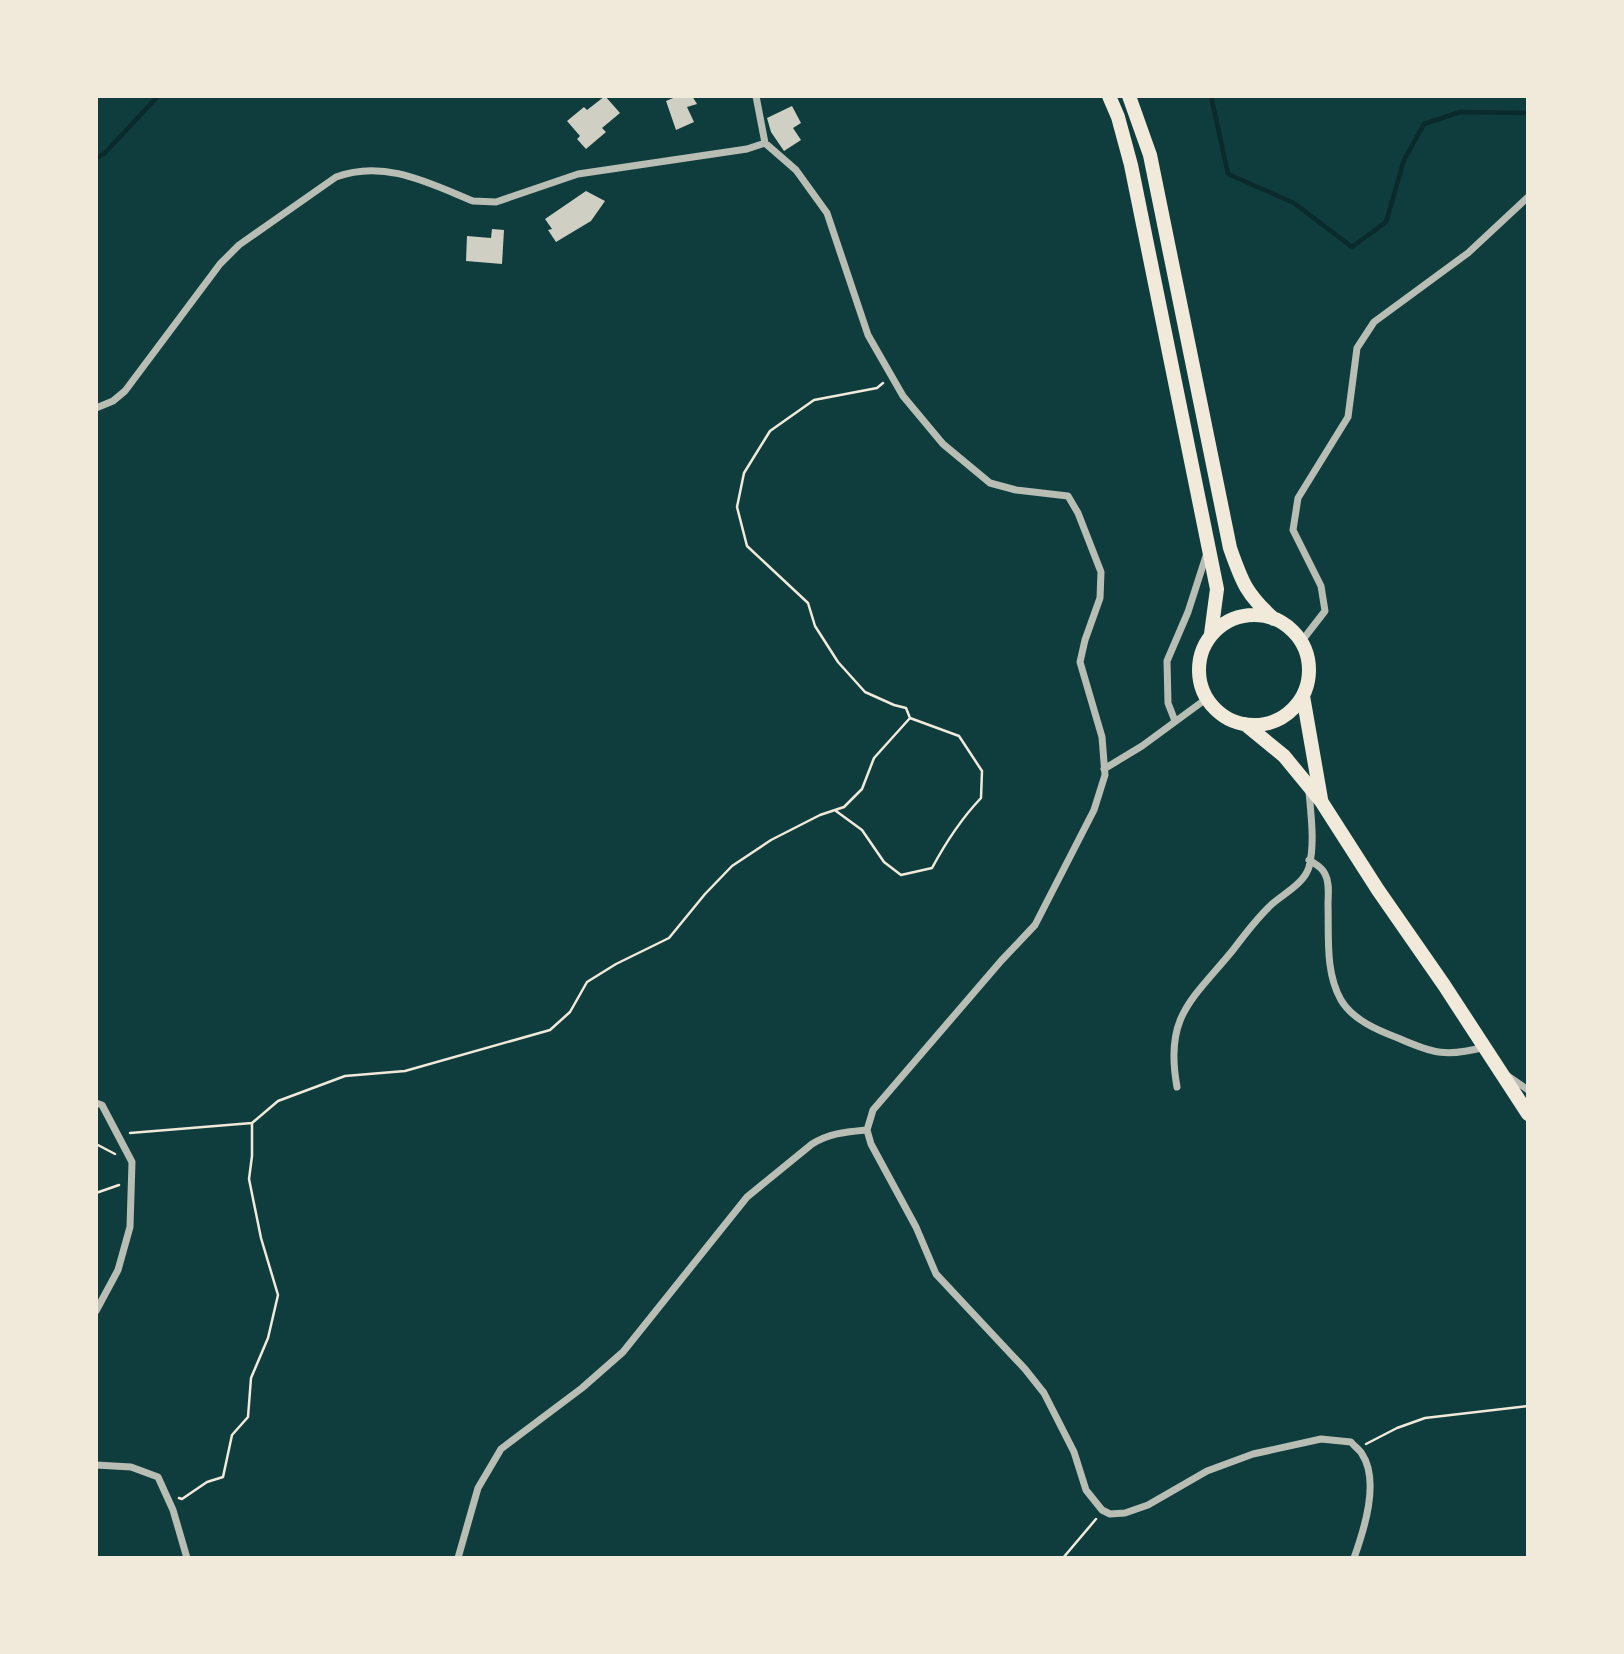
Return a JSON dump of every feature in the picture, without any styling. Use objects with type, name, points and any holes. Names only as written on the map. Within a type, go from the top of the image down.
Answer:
[{"type":"main road","points":[[1109,96],[1118,117],[1131,165],[1217,589],[1212,634],[1200,659],[1201,686],[1206,699],[1223,715],[1245,724],[1284,756],[1321,801],[1528,1114]]},
{"type":"main road","points":[[1129,96],[1150,155],[1230,548],[1244,588],[1256,603],[1289,628],[1301,642],[1308,659],[1309,678],[1303,696],[1288,713],[1268,723],[1245,724]]},
{"type":"main road","points":[[1212,634],[1224,623],[1240,616],[1257,615],[1274,619]]},
{"type":"main road","points":[[1303,696],[1321,801]]},
{"type":"street","points":[[756,96],[765,143],[796,170],[827,213],[868,335],[903,396],[943,444],[990,483],[1016,490],[1068,496],[1078,513],[1101,572],[1100,598],[1080,662],[1101,737],[1105,775],[1094,810],[1035,925],[873,1110],[867,1130],[871,1144],[916,1227],[936,1274],[1044,1393],[1060,1419],[1086,1490],[1102,1510],[1110,1514],[1125,1513],[1148,1505],[1207,1471],[1253,1454],[1321,1439],[1351,1442],[1363,1455],[1370,1475],[1367,1522],[1354,1558]]},
{"type":"street","points":[[96,408],[113,401],[125,391],[220,264],[239,245],[336,177],[355,170],[394,171],[484,203],[496,202],[578,174],[747,149],[765,143]]},
{"type":"street","points":[[1301,642],[1325,611],[1321,586],[1293,530],[1298,498],[1348,417],[1357,348],[1374,322],[1468,253],[1528,197]]},
{"type":"street","points":[[1175,720],[1168,703],[1167,661],[1188,612],[1208,552]]},
{"type":"street","points":[[1104,769],[1142,746],[1206,699]]},
{"type":"street","points":[[1177,1087],[1172,1053],[1177,1025],[1185,1008],[1255,920],[1304,876],[1309,860],[1309,786]]},
{"type":"street","points":[[1309,860],[1321,868],[1328,884],[1332,978],[1342,1001],[1356,1016],[1375,1029],[1443,1054],[1459,1054],[1485,1047]]},
{"type":"street","points":[[1502,1072],[1528,1090]]},
{"type":"street","points":[[96,1103],[102,1105],[132,1163],[130,1227],[118,1270],[96,1311]]},
{"type":"street","points":[[458,1558],[478,1488],[501,1449],[582,1388],[623,1352],[747,1198],[822,1138],[841,1132],[867,1130]]},
{"type":"street","points":[[96,1465],[131,1467],[158,1477],[187,1558]]},
{"type":"path","points":[[891,374],[877,388],[814,400],[771,431],[744,473],[737,507],[747,546],[808,603],[815,626],[838,662],[865,692],[906,708],[909,718]]},
{"type":"path","points":[[117,1134],[252,1123],[278,1101],[345,1076],[405,1071],[550,1030],[570,1012],[587,982],[615,964],[669,938],[732,866],[771,839],[820,815],[844,807],[862,789],[874,758],[909,718]]},
{"type":"path","points":[[836,811],[862,830],[884,862],[901,875],[932,868],[957,825],[981,798],[982,771],[959,736],[909,718]]},
{"type":"path","points":[[166,1494],[182,1499],[207,1482],[223,1476],[232,1435],[248,1417],[251,1378],[268,1338],[273,1317],[278,1295],[261,1238],[249,1179],[252,1123]]},
{"type":"path","points":[[96,1193],[121,1184],[132,1163]]},
{"type":"path","points":[[1357,1449],[1397,1428],[1425,1418],[1528,1406]]},
{"type":"path","points":[[1063,1558],[1091,1528],[1102,1510]]},
{"type":"building","points":[[605,96],[620,113],[602,128],[606,132],[586,149],[577,139],[580,136],[567,121],[584,107],[587,110]]},
{"type":"building","points":[[678,96],[692,96],[697,104],[687,107],[694,122],[676,130],[666,101]]},
{"type":"building","points":[[792,106],[801,123],[793,128],[801,140],[784,151],[771,132],[767,118]]},
{"type":"building","points":[[586,191],[605,201],[591,221],[556,242],[545,219]]},
{"type":"building","points":[[492,229],[504,230],[502,264],[466,261],[467,236],[491,238]]},
{"type":"waterway","points":[[96,158],[104,154],[158,96]]},
{"type":"waterway","points":[[1211,96],[1228,174],[1294,203],[1352,247],[1386,222],[1404,160],[1424,124],[1460,112],[1528,113]]}]
